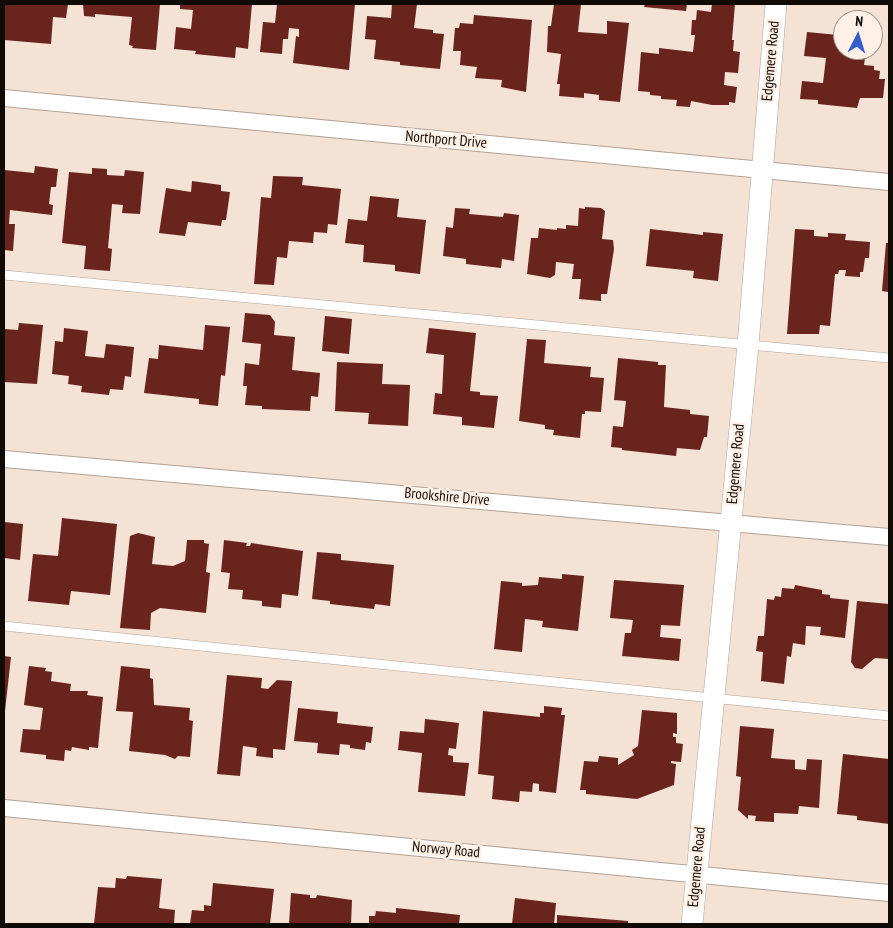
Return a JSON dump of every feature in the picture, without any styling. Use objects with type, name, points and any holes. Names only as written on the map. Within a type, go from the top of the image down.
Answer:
[{"type":"street","name":"Edgemere Road","points":[[692,924],[748,344],[776,4]]},
{"type":"street","name":"Northport Drive","points":[[4,98],[889,182]]},
{"type":"street","name":"Brookshire Drive","points":[[4,459],[889,537]]},
{"type":"street","name":"Norway Road","points":[[4,808],[889,893]]},
{"type":"lane","points":[[4,275],[889,358]]},
{"type":"lane","points":[[4,626],[713,700],[889,716]]},
{"type":"building","points":[[4,4],[68,4],[66,18],[53,17],[51,44],[4,40]]},
{"type":"building","points":[[83,4],[160,4],[156,50],[132,48],[133,46],[129,45],[132,17],[95,14],[95,17],[84,16]]},
{"type":"building","points":[[180,4],[252,4],[248,49],[236,47],[235,58],[195,54],[196,51],[174,49],[176,27],[191,29],[193,10],[180,9]]},
{"type":"building","points":[[277,4],[355,4],[349,70],[293,63],[296,36],[299,37],[299,29],[289,28],[288,39],[283,39],[282,54],[260,52],[263,22],[275,23]]},
{"type":"building","points":[[392,4],[417,4],[414,28],[433,30],[433,33],[444,34],[440,69],[400,65],[400,62],[374,59],[376,40],[365,39],[367,16],[391,18]]},
{"type":"building","points":[[554,4],[581,4],[578,32],[607,34],[607,21],[629,23],[620,102],[599,100],[599,95],[584,93],[584,98],[559,96],[560,84],[557,84],[561,54],[547,52],[548,26],[551,26]]},
{"type":"building","points":[[645,4],[687,4],[686,11],[644,7]]},
{"type":"building","points":[[712,4],[735,4],[732,40],[734,40],[733,51],[740,52],[738,73],[725,72],[724,85],[737,87],[735,103],[729,102],[729,105],[712,105],[691,101],[690,107],[676,106],[677,100],[661,99],[661,96],[650,95],[650,92],[638,91],[641,52],[659,54],[659,48],[693,52],[695,35],[691,35],[692,20],[696,20],[697,10],[711,12]]},
{"type":"building","points":[[474,15],[532,20],[526,92],[501,87],[502,80],[475,78],[477,67],[460,65],[461,51],[453,51],[455,28],[459,28],[460,23],[473,24]]},
{"type":"building","points":[[807,32],[833,35],[833,60],[865,60],[864,65],[874,66],[874,70],[880,71],[879,79],[885,79],[883,98],[860,98],[857,108],[818,104],[818,100],[800,99],[802,81],[823,83],[826,58],[804,56]]},
{"type":"building","points":[[35,166],[58,169],[56,187],[51,187],[49,204],[53,205],[52,215],[10,210],[9,224],[15,224],[13,251],[4,250],[4,170],[34,173]]},
{"type":"building","points":[[92,168],[107,169],[107,175],[124,176],[125,170],[144,172],[140,214],[122,213],[123,205],[112,204],[108,248],[112,249],[110,271],[84,269],[86,246],[62,243],[69,172],[92,174]]},
{"type":"building","points":[[273,176],[303,177],[302,185],[341,189],[337,225],[328,224],[327,233],[314,232],[313,243],[289,241],[287,258],[277,257],[274,285],[254,284],[261,197],[271,198]]},
{"type":"building","points":[[192,181],[221,185],[221,191],[230,192],[226,220],[222,220],[221,226],[188,222],[185,236],[159,233],[166,188],[191,192]]},
{"type":"building","points":[[370,196],[399,199],[397,217],[426,220],[420,274],[395,271],[395,265],[363,262],[364,245],[345,243],[348,219],[367,221]]},
{"type":"building","points":[[585,207],[601,208],[605,211],[602,239],[613,240],[614,249],[607,294],[601,294],[601,301],[579,299],[581,279],[572,279],[574,264],[556,262],[555,275],[550,278],[527,274],[531,238],[538,238],[539,228],[557,230],[557,228],[566,229],[566,225],[578,226],[579,208],[585,209]]},
{"type":"building","points":[[455,208],[470,209],[469,214],[503,217],[504,213],[519,215],[514,261],[502,259],[501,268],[466,264],[466,259],[443,256],[446,227],[453,228]]},
{"type":"building","points":[[650,229],[703,235],[703,232],[723,234],[718,281],[693,278],[694,271],[646,266]]},
{"type":"building","points":[[795,229],[814,230],[814,236],[828,237],[828,233],[846,234],[845,240],[870,242],[869,258],[865,258],[863,272],[860,272],[860,277],[845,276],[846,270],[839,270],[838,274],[835,274],[830,326],[820,325],[819,334],[787,334]]},
{"type":"building","points":[[886,243],[889,243],[889,294],[882,291]]},
{"type":"building","points":[[245,313],[270,315],[275,322],[274,335],[295,337],[292,370],[320,373],[318,397],[311,396],[310,411],[262,409],[262,406],[245,405],[247,386],[243,386],[245,363],[259,365],[261,344],[242,342]]},
{"type":"building","points":[[325,316],[352,319],[349,354],[322,351]]},
{"type":"building","points":[[19,323],[43,325],[37,384],[4,382],[4,329],[18,330]]},
{"type":"building","points":[[205,325],[230,327],[225,376],[221,375],[218,406],[199,404],[199,399],[144,393],[149,358],[158,359],[159,345],[203,350]]},
{"type":"building","points":[[64,328],[88,331],[85,356],[104,358],[106,344],[134,347],[131,377],[125,376],[123,390],[110,389],[109,395],[81,392],[82,386],[68,384],[69,376],[52,374],[55,341],[63,342]]},
{"type":"building","points":[[429,328],[476,333],[470,391],[480,392],[480,395],[498,396],[494,428],[462,425],[462,417],[433,414],[435,393],[442,394],[444,355],[426,353]]},
{"type":"building","points":[[527,339],[546,340],[544,363],[591,367],[590,377],[604,378],[601,412],[585,411],[585,414],[582,414],[580,438],[553,435],[554,430],[545,429],[545,425],[519,421]]},
{"type":"building","points":[[618,358],[658,362],[658,365],[666,365],[664,407],[690,410],[690,414],[709,416],[707,437],[704,437],[700,450],[677,448],[676,456],[611,447],[613,426],[623,427],[626,401],[614,400]]},
{"type":"building","points":[[337,362],[383,364],[382,384],[410,385],[408,426],[368,424],[369,413],[335,411]]},
{"type":"building","points":[[62,518],[117,524],[110,595],[71,591],[69,605],[28,601],[33,554],[58,556]]},
{"type":"building","points":[[4,522],[23,524],[20,560],[4,558]]},
{"type":"building","points":[[138,533],[155,537],[152,564],[173,566],[185,561],[187,540],[204,540],[204,543],[209,544],[206,572],[210,573],[206,613],[160,608],[151,613],[150,630],[120,628],[130,536]]},
{"type":"building","points":[[224,540],[247,543],[246,546],[250,546],[251,543],[303,551],[298,596],[282,594],[281,608],[262,606],[262,601],[242,599],[243,590],[228,589],[230,573],[221,572]]},
{"type":"building","points":[[317,552],[341,554],[341,560],[394,565],[390,606],[375,604],[374,609],[330,604],[330,601],[312,599]]},
{"type":"building","points":[[562,574],[584,576],[578,631],[542,627],[543,621],[525,619],[522,652],[494,649],[501,581],[522,583],[522,586],[538,585],[539,577],[562,579]]},
{"type":"building","points":[[614,580],[684,585],[680,626],[661,625],[660,637],[681,639],[679,661],[622,656],[625,633],[631,633],[633,620],[610,618]]},
{"type":"building","points":[[795,585],[822,590],[822,594],[830,595],[830,598],[849,600],[845,638],[820,635],[821,627],[806,626],[805,645],[793,643],[791,657],[787,656],[784,684],[761,681],[763,652],[756,651],[758,636],[764,636],[767,599],[774,600],[775,596],[781,597],[782,588],[794,589]]},
{"type":"building","points":[[857,601],[889,604],[889,659],[875,658],[862,669],[855,668],[851,662]]},
{"type":"building","points":[[4,656],[11,657],[5,711],[4,711]]},
{"type":"building","points":[[29,666],[46,668],[45,671],[52,672],[51,681],[71,684],[70,691],[88,691],[87,695],[103,697],[98,748],[89,747],[89,750],[72,747],[71,751],[65,750],[64,761],[46,759],[46,755],[20,752],[23,729],[40,730],[43,708],[24,705]]},
{"type":"building","points":[[121,666],[150,669],[150,678],[153,679],[154,705],[190,708],[189,720],[193,721],[190,757],[178,756],[175,759],[165,755],[129,751],[133,712],[116,711]]},
{"type":"building","points":[[227,675],[262,678],[261,688],[268,689],[277,680],[292,681],[285,750],[273,749],[273,758],[256,756],[257,748],[243,746],[240,776],[217,774]]},
{"type":"building","points":[[544,706],[562,708],[561,715],[565,715],[556,793],[539,791],[539,784],[533,783],[532,792],[520,791],[519,802],[492,799],[494,776],[478,774],[483,711],[540,717],[540,713],[544,713]]},
{"type":"building","points":[[298,708],[338,712],[337,723],[373,727],[371,743],[366,742],[365,750],[350,748],[350,745],[340,744],[339,755],[317,753],[318,743],[294,741]]},
{"type":"building","points":[[642,710],[677,713],[677,734],[673,733],[673,737],[676,737],[676,743],[683,744],[681,762],[671,761],[671,763],[676,764],[674,785],[637,799],[586,794],[586,790],[580,790],[584,761],[598,762],[599,756],[618,758],[618,765],[634,755],[632,750],[638,746]]},
{"type":"building","points":[[425,719],[459,723],[456,749],[449,748],[448,755],[453,756],[453,762],[469,763],[465,796],[418,792],[422,753],[398,750],[400,731],[424,733]]},
{"type":"building","points":[[740,726],[774,729],[771,758],[795,760],[795,769],[806,770],[807,759],[822,760],[819,808],[799,806],[798,814],[774,813],[774,822],[755,821],[756,816],[748,815],[748,819],[738,810],[741,777],[736,776]]},
{"type":"building","points":[[843,754],[889,759],[889,824],[857,820],[857,816],[837,814]]},
{"type":"building","points":[[127,876],[162,879],[159,908],[175,910],[174,924],[94,924],[98,887],[115,888],[116,878],[126,879]]},
{"type":"building","points":[[213,883],[274,889],[270,924],[190,924],[192,910],[204,911],[204,905],[211,906]]},
{"type":"building","points":[[291,893],[310,895],[310,898],[316,898],[317,895],[352,900],[351,924],[289,924]]},
{"type":"building","points":[[515,898],[556,903],[554,924],[512,924]]},
{"type":"building","points":[[396,908],[460,915],[459,924],[369,924],[369,916],[375,916],[376,911],[396,913]]},
{"type":"building","points":[[557,915],[628,921],[628,924],[557,924]]}]
